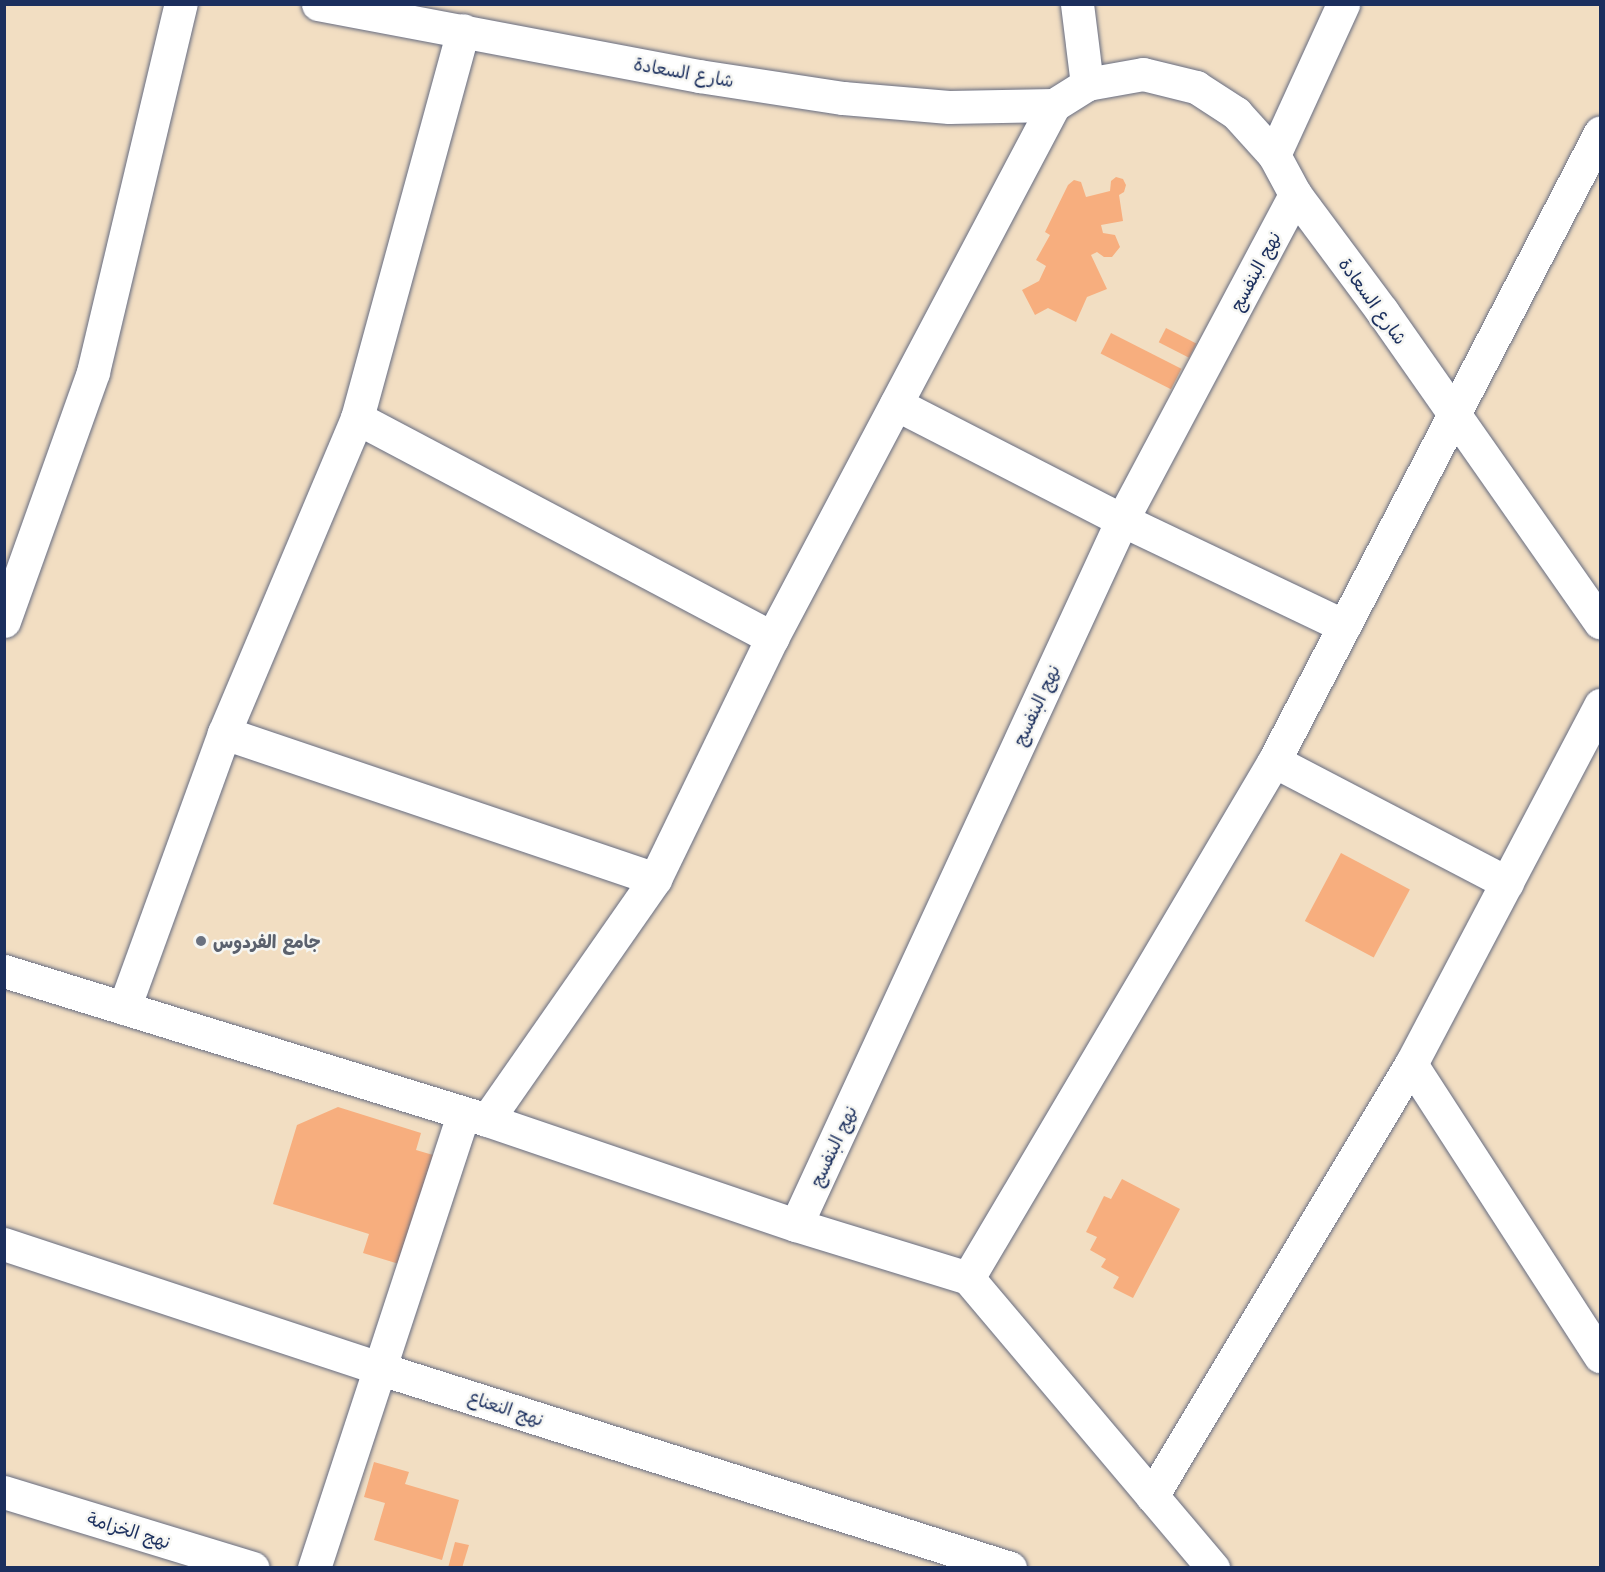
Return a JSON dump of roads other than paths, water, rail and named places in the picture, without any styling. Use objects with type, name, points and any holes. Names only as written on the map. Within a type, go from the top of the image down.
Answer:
[{"type":"street","points":[[4,621],[93,372],[181,4]]},
{"type":"street","name":"شارع السعادة","points":[[318,4],[699,76],[843,98],[950,107],[1054,105]]},
{"type":"street","points":[[314,1568],[378,1368],[475,1117],[655,879],[772,638],[1054,105],[1087,84],[1077,4]]},
{"type":"street","points":[[1274,155],[1342,4]]},
{"type":"street","points":[[124,1008],[224,733],[357,418],[463,30]]},
{"type":"street","name":"شارع السعادة","points":[[1087,84],[1143,74],[1196,87],[1236,113],[1274,155],[1295,195],[1600,622]]},
{"type":"street","points":[[968,1278],[1274,761],[1600,133]]},
{"type":"street","name":"نهج البنفسج","points":[[796,1225],[1122,520],[1295,195]]},
{"type":"street","points":[[896,404],[1122,520],[1344,626]]},
{"type":"street","points":[[357,418],[772,638]]},
{"type":"street","points":[[1152,1496],[1411,1064],[1600,705]]},
{"type":"street","points":[[224,733],[655,879]]},
{"type":"street","points":[[1274,761],[1507,883]]},
{"type":"street","points":[[4,971],[475,1117],[796,1225],[968,1278],[1213,1568]]},
{"type":"street","points":[[1411,1064],[1600,1356]]},
{"type":"street","name":"نهج النعناع","points":[[4,1244],[939,1557],[1010,1568]]},
{"type":"street","name":"نهج الخزامة","points":[[4,1492],[253,1568]]},
{"type":"place","name":"جامع الفردوس","points":[[201,941]]}]
